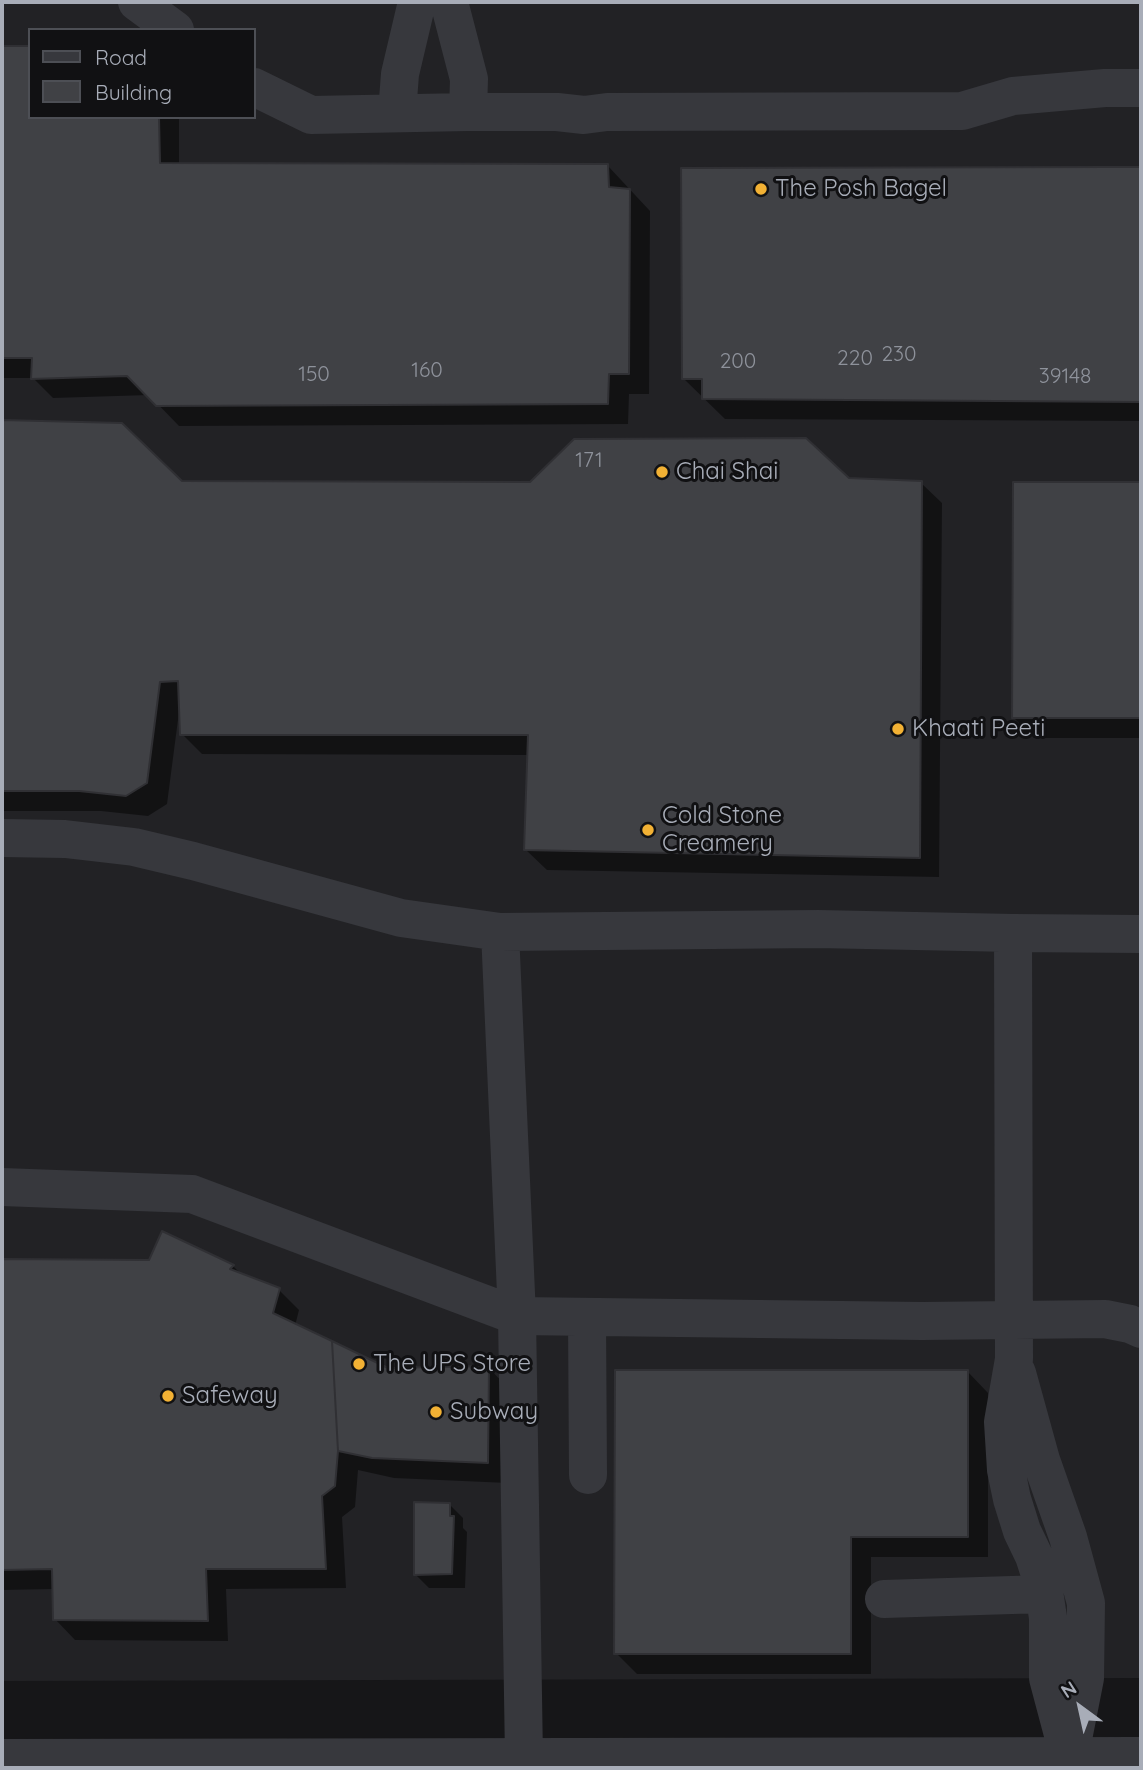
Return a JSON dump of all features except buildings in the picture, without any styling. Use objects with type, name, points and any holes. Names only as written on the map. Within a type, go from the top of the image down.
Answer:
[{"type":"street","points":[[137,2],[171,28]]},
{"type":"street","points":[[397,113],[400,74],[417,2]]},
{"type":"street","points":[[449,2],[469,79],[468,112]]},
{"type":"street","points":[[256,88],[310,115],[962,111],[1013,96],[1105,88],[1141,88]]},
{"type":"street","points":[[2,838],[65,839],[134,846],[401,918],[500,932],[818,929],[1141,934]]},
{"type":"street","points":[[500,932],[517,1316],[524,1758]]},
{"type":"street","points":[[1013,933],[1014,1359],[1003,1422],[1006,1470],[1021,1531],[1034,1556],[1044,1594],[1048,1618],[1048,1678],[1069,1763]]},
{"type":"street","points":[[2,1188],[192,1194],[517,1316],[922,1321],[1105,1319],[1141,1329]]},
{"type":"street","points":[[587,1317],[588,1475]]},
{"type":"street","points":[[1014,1359],[1041,1460],[1068,1536],[1086,1603],[1085,1678],[1069,1763]]},
{"type":"street","points":[[884,1599],[1044,1594]]},
{"type":"street","points":[[2,1758],[524,1758],[772,1763],[1069,1763],[1141,1756]]},
{"type":"shaded area","points":[[2,2],[1141,2],[1141,1678],[2,1681]]},
{"type":"place","name":"The Posh Bagel","points":[[761,189]]},
{"type":"place","name":"Chai Shai","points":[[662,472]]},
{"type":"place","name":"Khaati Peeti","points":[[898,729]]},
{"type":"place","name":"Cold Stone Creamery","points":[[648,830]]},
{"type":"place","name":"The UPS Store","points":[[359,1364]]},
{"type":"place","name":"Safeway","points":[[168,1396]]},
{"type":"place","name":"Subway","points":[[436,1412]]}]
